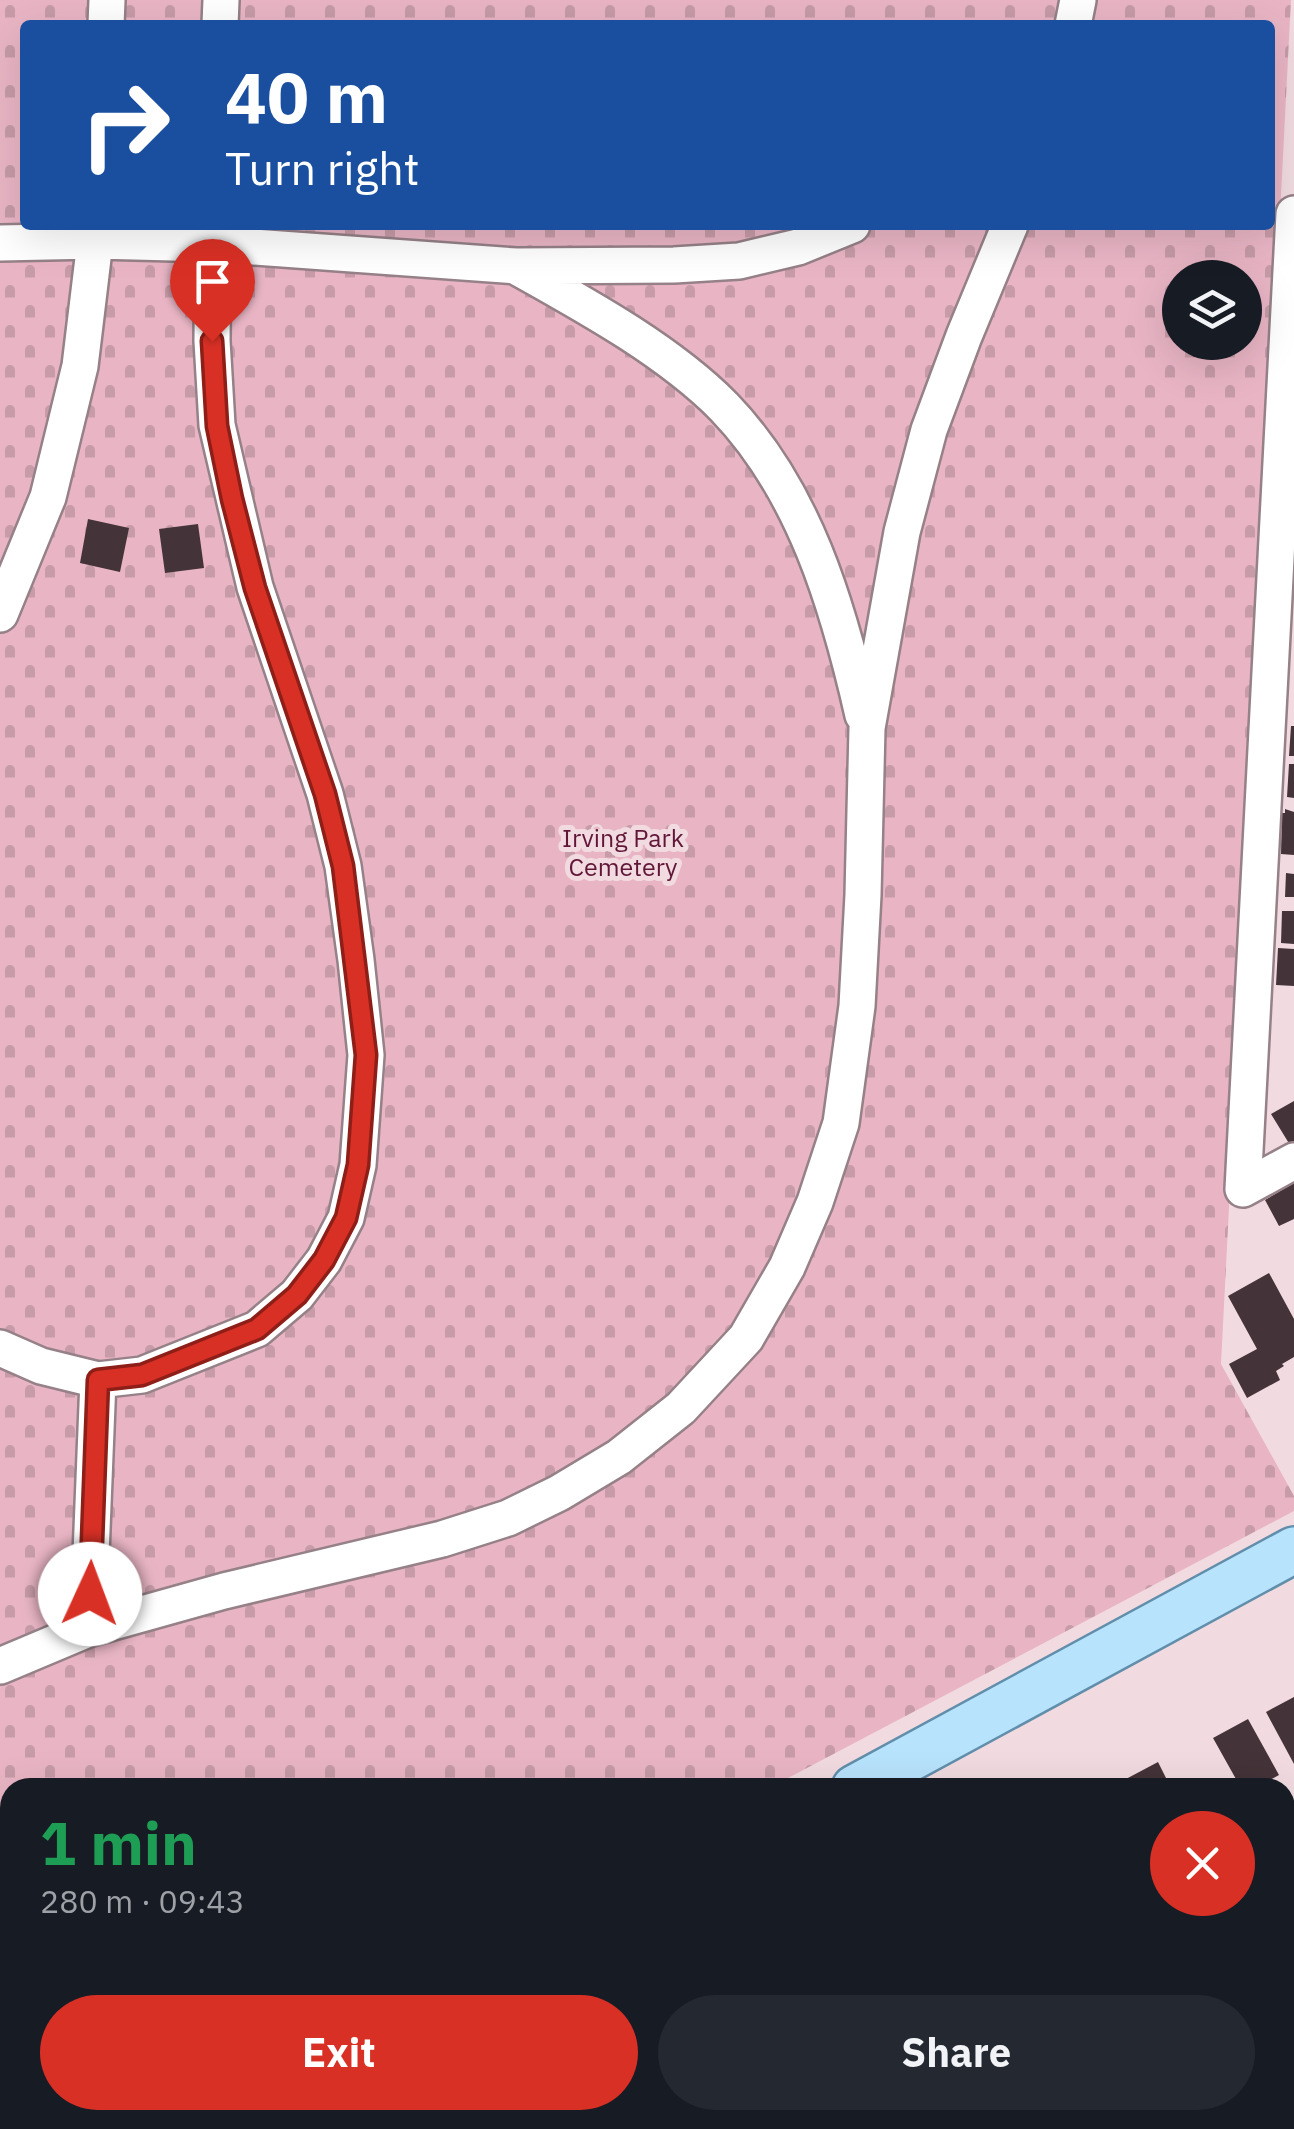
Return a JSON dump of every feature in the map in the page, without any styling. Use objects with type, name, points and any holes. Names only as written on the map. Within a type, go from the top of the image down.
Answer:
[{"type":"main road","points":[[872,1778],[1294,1550]]},
{"type":"street","points":[[1294,214],[1243,1189],[1294,1161]]},
{"type":"street","points":[[0,243],[96,233],[213,235],[516,266],[674,265],[739,261],[798,247],[840,230]]},
{"type":"street","points":[[0,1666],[88,1629],[224,1591],[442,1539],[508,1518],[619,1457],[681,1408],[746,1338],[786,1267],[815,1202],[840,1124],[857,1006],[864,895],[866,728],[902,532],[929,430],[1008,230]]},
{"type":"street","points":[[0,614],[48,497],[80,366],[96,233]]},
{"type":"street","points":[[0,1348],[42,1366],[98,1380],[142,1375],[257,1329],[297,1295],[324,1260],[346,1218],[358,1165],[366,1055],[343,866],[325,794],[255,588],[232,499],[217,426],[212,341],[213,235]]},
{"type":"street","points":[[516,266],[596,311],[671,363],[724,408],[766,460],[800,517],[830,592],[866,728]]},
{"type":"street","points":[[88,1629],[98,1380]]},
{"type":"green space","name":"Irving Park Cemetery","points":[[0,0],[1291,0],[1221,1364],[1294,1496],[1294,1511],[788,1778],[0,1778]]},
{"type":"building","points":[[88,519],[129,528],[120,572],[80,563]]},
{"type":"building","points":[[198,524],[204,568],[165,573],[159,529]]},
{"type":"building","points":[[1294,726],[1294,756],[1289,756]]},
{"type":"building","points":[[1289,764],[1294,764],[1294,798],[1287,797]]},
{"type":"building","points":[[1285,809],[1294,812],[1294,855],[1281,854]]},
{"type":"building","points":[[1286,873],[1294,874],[1294,897],[1285,897]]},
{"type":"building","points":[[1282,911],[1294,911],[1294,944],[1281,943]]},
{"type":"building","points":[[1278,948],[1294,949],[1294,986],[1276,985]]},
{"type":"building","points":[[1294,1101],[1294,1142],[1290,1145],[1271,1114]]},
{"type":"building","points":[[1294,1183],[1294,1219],[1279,1226],[1265,1200]]},
{"type":"building","points":[[1269,1273],[1294,1319],[1294,1357],[1276,1371],[1280,1380],[1247,1398],[1229,1364],[1257,1349],[1228,1296]]},
{"type":"building","points":[[1294,1697],[1294,1764],[1266,1712]]},
{"type":"building","points":[[1248,1719],[1279,1775],[1235,1778],[1213,1738]]},
{"type":"building","points":[[1158,1762],[1166,1778],[1128,1778]]},
{"type":"route","points":[[90,1594],[98,1380],[142,1375],[257,1329],[297,1295],[324,1260],[346,1218],[358,1165],[364,1108],[366,1055],[343,866],[325,794],[255,588],[232,499],[217,426],[212,341]]}]
